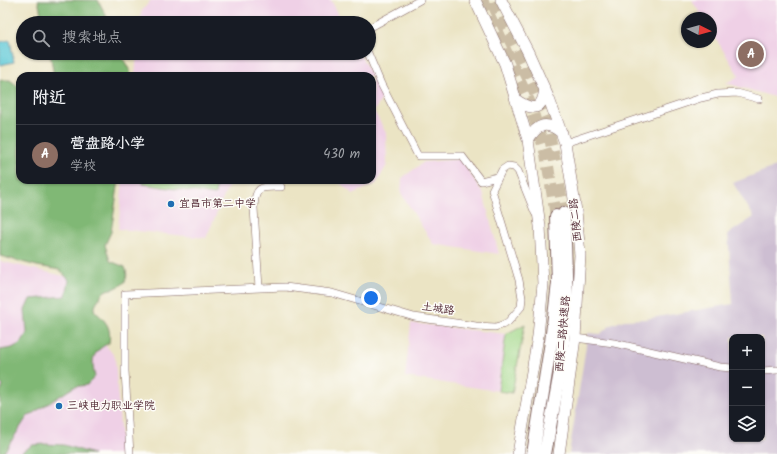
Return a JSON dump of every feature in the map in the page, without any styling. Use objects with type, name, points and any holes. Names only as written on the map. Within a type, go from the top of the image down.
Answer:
[{"type":"highway","name":"西陵二路快速路","points":[[533,454],[551,342],[558,283],[560,214],[567,304],[560,372],[545,454]]},
{"type":"highway","points":[[529,454],[544,389]]},
{"type":"main road","points":[[475,0],[505,64],[528,140],[540,226],[543,284],[538,336],[518,454]]},
{"type":"main road","name":"西陵二路","points":[[501,0],[545,89],[564,138],[576,211],[580,256],[576,338],[558,454]]},
{"type":"main road","points":[[516,100],[528,107],[534,108],[542,102],[545,89]]},
{"type":"main road","points":[[528,140],[535,129],[543,125],[554,127],[564,138]]},
{"type":"street","points":[[376,24],[418,1]]},
{"type":"street","points":[[371,60],[376,72]]},
{"type":"street","points":[[376,72],[418,156],[462,156],[481,181],[497,177],[502,170],[508,166],[514,167],[521,178],[540,226]]},
{"type":"street","points":[[564,138],[718,94],[737,92],[759,99]]},
{"type":"street","name":"土城路","points":[[130,454],[125,371],[125,294],[285,287],[332,293],[414,317],[476,326],[495,327],[502,325],[508,322],[521,307],[522,298],[519,280],[492,190],[497,177]]},
{"type":"street","points":[[259,288],[254,208],[255,196],[257,191],[262,188],[282,187]]},
{"type":"street","points":[[576,338],[614,343],[729,368]]},
{"type":"street","points":[[765,371],[777,370]]},
{"type":"shaded area","points":[[151,0],[331,0],[339,16],[141,16],[141,12]]},
{"type":"shaded area","points":[[692,0],[777,0],[777,104],[774,97],[726,83],[739,76],[717,41],[717,12],[699,12]]},
{"type":"shaded area","points":[[136,60],[363,60],[370,72],[135,72]]},
{"type":"shaded area","points":[[376,84],[383,97],[376,108]]},
{"type":"shaded area","points":[[376,115],[386,133],[387,165],[376,184]]},
{"type":"shaded area","points":[[461,159],[483,193],[499,254],[433,244],[401,193],[402,178],[424,162]]},
{"type":"shaded area","points":[[777,166],[777,454],[569,454],[588,333],[600,334],[611,325],[624,320],[645,319],[733,304],[728,234],[754,217],[733,183]]},
{"type":"shaded area","name":"宜昌市第二中学","points":[[123,184],[229,184],[206,238],[118,229]]},
{"type":"shaded area","points":[[341,184],[376,184],[353,194]]},
{"type":"shaded area","name":"三峡电力职业学院","points":[[0,261],[72,278],[75,305],[115,357],[122,454],[0,454]]},
{"type":"shaded area","points":[[411,323],[506,334],[498,391],[405,377]]},
{"type":"green space","points":[[38,0],[98,0],[106,16],[41,16]]},
{"type":"green space","points":[[51,60],[124,60],[130,72],[53,72]]},
{"type":"green space","points":[[0,80],[10,80],[16,85],[16,184],[118,184],[111,232],[105,245],[110,261],[125,267],[127,274],[126,280],[122,285],[106,290],[103,293],[98,299],[94,310],[107,324],[110,337],[109,343],[103,346],[94,357],[93,365],[95,377],[87,385],[74,387],[27,417],[3,454],[0,454],[0,393],[3,386],[0,383],[0,350],[12,348],[21,343],[27,333],[25,310],[30,299],[66,296],[69,280],[60,270],[37,266],[0,256]]},
{"type":"green space","points":[[143,184],[216,184],[215,195]]},
{"type":"green space","points":[[525,324],[512,393],[498,391],[506,334]]},
{"type":"green space","points":[[33,445],[64,445],[93,454],[21,454]]},
{"type":"water","points":[[10,40],[14,62],[0,65],[0,42]]},
{"type":"tunnel","points":[[482,0],[529,101],[546,154],[556,216]]},
{"type":"tunnel","points":[[492,2],[546,120],[555,161]]},
{"type":"tunnel","points":[[559,185],[564,213]]},
{"type":"place","name":"营盘路小学","points":[[751,54]]},
{"type":"place","name":"宜昌市第二中学","points":[[171,204]]},
{"type":"place","name":"三峡电力职业学院","points":[[59,406]]}]
